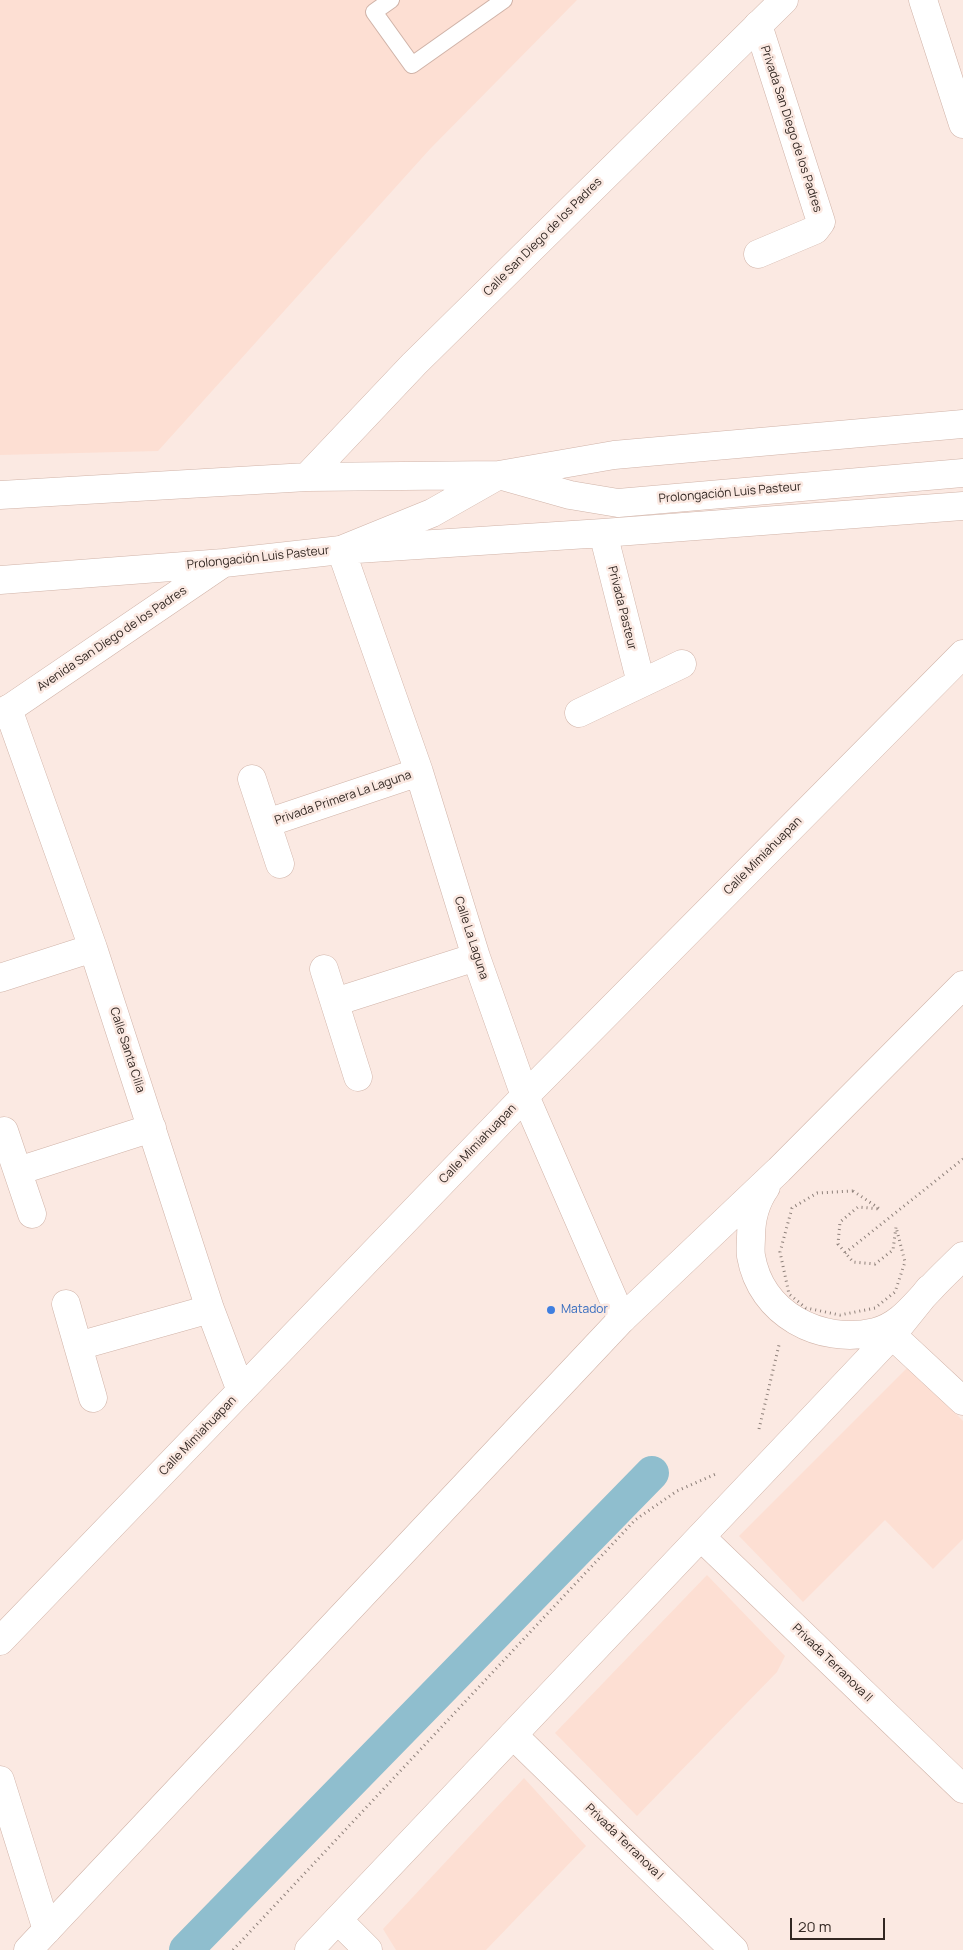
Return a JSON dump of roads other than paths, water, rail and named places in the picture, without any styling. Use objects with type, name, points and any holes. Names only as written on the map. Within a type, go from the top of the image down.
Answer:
[{"type":"street","name":"Calle San Diego de los Padres","points":[[306,477],[414,364],[784,0]]},
{"type":"street","points":[[924,0],[963,124]]},
{"type":"street","name":"Privada San Diego de los Padres","points":[[758,25],[821,222],[815,230],[758,254]]},
{"type":"street","name":"Prolongación Luis Pasteur","points":[[0,495],[306,477],[499,475],[614,455],[963,424]]},
{"type":"street","name":"Prolongación Luis Pasteur","points":[[0,580],[224,562],[341,550],[432,513],[499,475],[570,495],[618,503],[963,474]]},
{"type":"street","points":[[341,550],[963,506]]},
{"type":"street","name":"Privada Pasteur","points":[[602,533],[640,683]]},
{"type":"street","name":"Calle La Laguna","points":[[341,550],[418,772],[476,957],[525,1096],[622,1318]]},
{"type":"street","name":"Avenida San Diego de los Padres","points":[[4,712],[224,562]]},
{"type":"street","name":"Calle Mimiahuapan","points":[[0,1641],[525,1096],[963,654]]},
{"type":"street","points":[[579,713],[682,664]]},
{"type":"street","name":"Calle Santa Cilia","points":[[4,712],[93,948],[210,1309],[241,1391]]},
{"type":"street","name":"Privada Primera La Laguna","points":[[267,823],[418,772]]},
{"type":"street","name":"Privada Primera La Laguna","points":[[252,779],[280,864]]},
{"type":"street","points":[[0,978],[93,948]]},
{"type":"street","points":[[335,1002],[476,957]]},
{"type":"street","points":[[324,969],[358,1077]]},
{"type":"street","points":[[28,1950],[622,1318],[778,1170],[963,984]]},
{"type":"street","points":[[18,1171],[152,1128]]},
{"type":"street","points":[[4,1131],[32,1214]]},
{"type":"street","points":[[778,1170],[760,1195],[751,1225],[751,1256],[762,1286],[785,1302],[810,1329],[843,1336],[876,1332],[907,1316],[929,1289],[963,1256]]},
{"type":"street","points":[[309,1950],[892,1335],[929,1289]]},
{"type":"street","points":[[66,1304],[93,1398]]},
{"type":"street","points":[[78,1346],[210,1309]]},
{"type":"street","points":[[892,1335],[963,1401]]},
{"type":"street","name":"Privada Terranova II","points":[[701,1537],[963,1789]]},
{"type":"street","name":"Privada Terranova I","points":[[513,1735],[734,1950]]},
{"type":"street","points":[[0,1780],[47,1930]]},
{"type":"street","points":[[338,1920],[368,1950]]},
{"type":"lane","points":[[391,0],[374,12],[412,65],[504,0]]},
{"type":"waterway","points":[[186,1950],[652,1473]]},
{"type":"place","name":"Matador","points":[[551,1310]]}]
